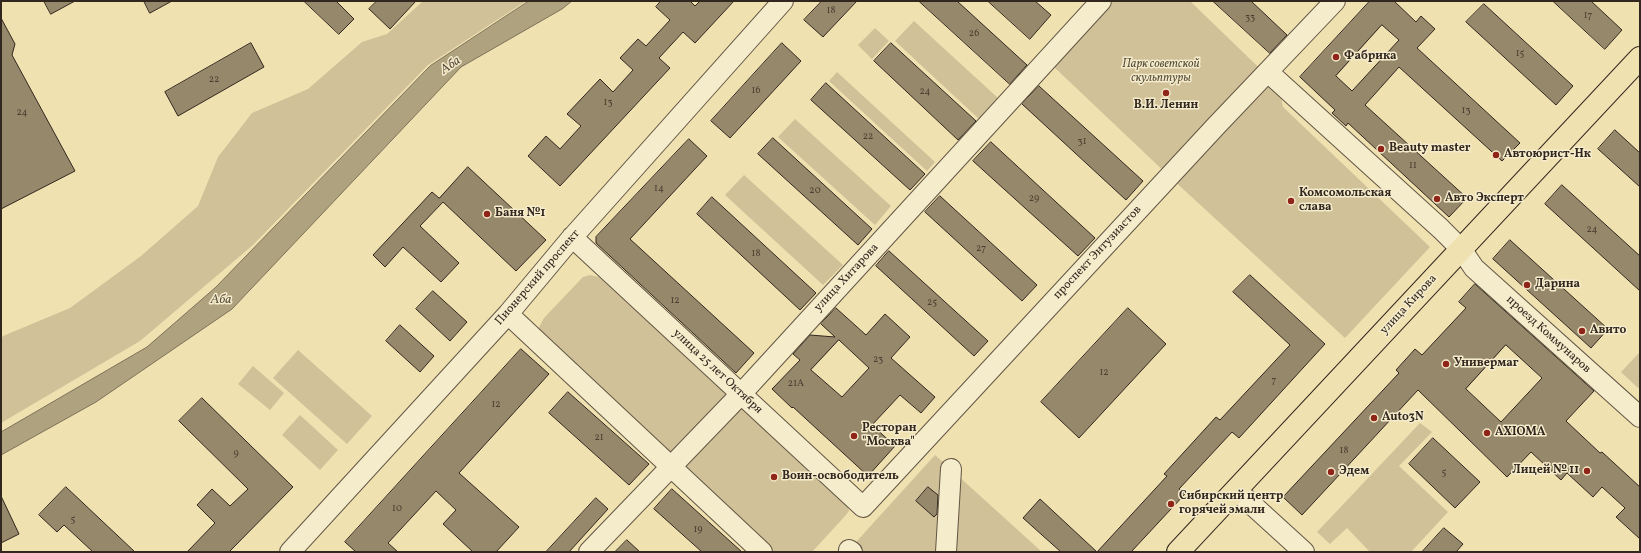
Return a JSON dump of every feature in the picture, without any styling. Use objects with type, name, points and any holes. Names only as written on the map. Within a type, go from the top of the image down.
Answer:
[{"type":"main road","name":"улица Кирова","points":[[1178,552],[1640,58]]},
{"type":"street","name":"Пионерский проспект","points":[[290,552],[508,314],[572,237],[783,1]]},
{"type":"street","name":"улица Хитарова","points":[[589,552],[741,394],[1101,1]]},
{"type":"street","name":"проспект Энтузиастов","points":[[863,507],[1216,126],[1335,1]]},
{"type":"street","name":"проезд Коммунаров","points":[[1268,72],[1442,230],[1461,249],[1474,268],[1640,417]]},
{"type":"street","name":"улица 25 лет Октября","points":[[572,237],[863,507]]},
{"type":"street","points":[[508,314],[762,552]]},
{"type":"street","points":[[946,552],[950,469]]},
{"type":"street","points":[[1236,490],[1304,552]]},
{"type":"green space","points":[[423,1],[526,1],[428,65],[253,245],[140,341],[1,423],[1,339],[3,336],[70,308],[141,256],[198,206],[218,157],[252,113],[308,89],[362,42],[387,34]]},
{"type":"green space","name":"Парк советской скульптуры","points":[[1113,1],[1190,1],[1279,87],[1283,107],[1430,247],[1345,338],[1170,177],[1053,66]]},
{"type":"green space","points":[[914,21],[998,98],[979,119],[895,41]]},
{"type":"green space","points":[[875,28],[889,41],[872,59],[858,45]]},
{"type":"green space","points":[[837,72],[935,162],[927,171],[829,81]]},
{"type":"green space","points":[[795,119],[891,206],[875,225],[778,137]]},
{"type":"green space","points":[[744,175],[843,265],[823,285],[725,195]]},
{"type":"green space","points":[[590,275],[599,277],[847,505],[849,511],[812,552],[772,552],[540,338],[537,331],[544,318],[583,277]]},
{"type":"green space","points":[[298,350],[372,416],[347,444],[273,378]]},
{"type":"green space","points":[[1640,352],[1640,387],[1638,388],[1621,372]]},
{"type":"green space","points":[[253,366],[284,393],[270,410],[238,384]]},
{"type":"green space","points":[[300,415],[338,450],[320,470],[282,435]]},
{"type":"green space","points":[[1420,423],[1432,432],[1399,466],[1448,512],[1411,552],[1370,552],[1347,528],[1330,544],[1317,532]]},
{"type":"green space","points":[[935,455],[1042,552],[847,552]]},
{"type":"water","name":"Аба","points":[[529,1],[572,1],[562,9],[461,67],[232,309],[96,402],[1,455],[1,432],[147,347],[216,287],[430,66]]},
{"type":"building","points":[[44,1],[75,1],[51,14]]},
{"type":"building","points":[[144,1],[172,1],[150,13]]},
{"type":"building","points":[[304,1],[336,1],[354,19],[339,34]]},
{"type":"building","points":[[377,1],[416,1],[390,29],[369,9]]},
{"type":"building","points":[[661,1],[690,1],[695,6],[700,1],[734,1],[695,43],[683,32],[659,58],[670,68],[560,186],[528,156],[546,136],[560,149],[581,126],[567,114],[600,79],[613,92],[633,70],[620,58],[638,39],[646,46],[670,20],[656,7]]},
{"type":"building","points":[[822,1],[857,1],[823,37],[804,20]]},
{"type":"building","points":[[919,1],[957,1],[1027,65],[1010,84]]},
{"type":"building","points":[[988,1],[1035,1],[1051,15],[1030,39]]},
{"type":"building","points":[[1213,1],[1251,1],[1287,35],[1270,53]]},
{"type":"building","points":[[1370,1],[1394,1],[1416,22],[1421,16],[1435,29],[1417,48],[1520,143],[1502,161],[1399,67],[1365,105],[1467,198],[1449,217],[1348,123],[1346,126],[1332,113],[1335,110],[1300,77]],"holes":[[[1382,25],[1399,40],[1352,91],[1336,76]]]},
{"type":"building","points":[[1553,1],[1591,1],[1622,30],[1605,49]]},
{"type":"building","points":[[1484,4],[1573,86],[1556,105],[1466,22]]},
{"type":"building","points":[[1,18],[15,44],[12,55],[75,171],[1,209]]},
{"type":"building","points":[[251,43],[264,67],[178,116],[165,92]]},
{"type":"building","points":[[782,43],[801,61],[730,138],[711,121]]},
{"type":"building","points":[[891,43],[976,121],[958,140],[874,61]]},
{"type":"building","points":[[826,83],[925,174],[910,190],[811,100]]},
{"type":"building","points":[[1039,86],[1143,181],[1126,200],[1022,104]]},
{"type":"building","points":[[1615,130],[1640,153],[1640,187],[1598,149]]},
{"type":"building","points":[[773,138],[872,229],[858,245],[758,154]]},
{"type":"building","points":[[689,139],[707,156],[630,239],[754,353],[736,373],[596,243],[596,237]]},
{"type":"building","points":[[991,142],[1095,238],[1078,256],[973,161]]},
{"type":"building","name":"Баня №1","points":[[468,167],[546,240],[516,271],[443,202],[420,226],[459,263],[441,282],[403,247],[385,267],[373,255],[432,192],[439,198]]},
{"type":"building","points":[[1562,185],[1640,256],[1640,291],[1545,204]]},
{"type":"building","points":[[940,196],[1037,285],[1022,301],[925,212]]},
{"type":"building","points":[[712,197],[816,293],[800,310],[697,214]]},
{"type":"building","points":[[1510,240],[1608,329],[1591,348],[1493,259]]},
{"type":"building","points":[[889,251],[988,341],[974,356],[876,266]]},
{"type":"building","points":[[1250,275],[1325,344],[1239,438],[1232,432],[1179,489],[1185,494],[1131,552],[1097,552],[1167,476],[1164,474],[1216,417],[1220,420],[1290,345],[1233,292]]},
{"type":"building","points":[[1475,284],[1594,391],[1566,421],[1600,453],[1602,452],[1640,487],[1640,539],[1616,517],[1625,508],[1602,487],[1593,497],[1567,473],[1561,480],[1531,452],[1507,477],[1418,390],[1302,515],[1283,497],[1399,373],[1396,370],[1415,349],[1422,355],[1466,308],[1459,302]],"holes":[[[1506,345],[1542,378],[1501,422],[1466,389]]]},
{"type":"building","points":[[433,291],[467,322],[450,341],[416,309]]},
{"type":"building","points":[[836,308],[866,335],[885,314],[910,337],[891,358],[935,397],[921,413],[900,395],[872,425],[895,446],[868,476],[772,389],[800,360],[793,354],[810,335],[835,337],[821,324]],"holes":[[[839,340],[869,368],[842,397],[811,370]]]},
{"type":"building","points":[[1128,308],[1166,344],[1079,438],[1041,402]]},
{"type":"building","points":[[400,325],[434,356],[420,372],[386,341]]},
{"type":"building","points":[[521,349],[549,374],[459,473],[519,527],[496,552],[473,552],[443,524],[456,510],[436,491],[388,543],[398,552],[356,552],[345,542]]},
{"type":"building","points":[[568,392],[649,464],[629,485],[549,413]]},
{"type":"building","points":[[202,398],[293,487],[229,552],[187,552],[215,523],[197,505],[212,489],[230,506],[248,489],[179,421]]},
{"type":"building","points":[[1433,438],[1480,482],[1455,508],[1409,464]]},
{"type":"building","points":[[66,487],[135,552],[93,552],[64,525],[57,532],[39,515]]},
{"type":"building","points":[[928,487],[938,495],[937,514],[934,517],[916,501]]},
{"type":"building","points":[[672,489],[742,552],[702,552],[654,509]]},
{"type":"building","points":[[1,496],[19,534],[1,543]]},
{"type":"building","points":[[596,498],[608,509],[569,552],[546,552]]},
{"type":"building","points":[[1040,499],[1097,552],[1061,552],[1023,518]]},
{"type":"building","points":[[1444,528],[1463,544],[1456,552],[1422,552]]},
{"type":"building","points":[[627,540],[640,552],[615,552]]},
{"type":"place","name":"Фабрика","points":[[1336,57]]},
{"type":"place","name":"В.И. Ленин","points":[[1166,93]]},
{"type":"place","name":"Beauty master","points":[[1381,149]]},
{"type":"place","name":"Автоюрист-Нк","points":[[1496,155]]},
{"type":"place","name":"Авто Эксперт","points":[[1437,199]]},
{"type":"place","name":"Комсомольская слава","points":[[1291,201]]},
{"type":"place","name":"Баня №1","points":[[487,214]]},
{"type":"place","name":"Дарина","points":[[1527,285]]},
{"type":"place","name":"Авито","points":[[1582,331]]},
{"type":"place","name":"Универмаг","points":[[1446,364]]},
{"type":"place","name":"Auto3N","points":[[1374,418]]},
{"type":"place","name":"AXIOMA","points":[[1487,433]]},
{"type":"place","name":"Ресторан \"Москва\"","points":[[854,436]]},
{"type":"place","name":"Лицей № 11","points":[[1587,471]]},
{"type":"place","name":"Эдем","points":[[1331,472]]},
{"type":"place","name":"Воин-освободитель","points":[[774,477]]},
{"type":"place","name":"Сибирский центр горячей эмали","points":[[1171,504]]}]
